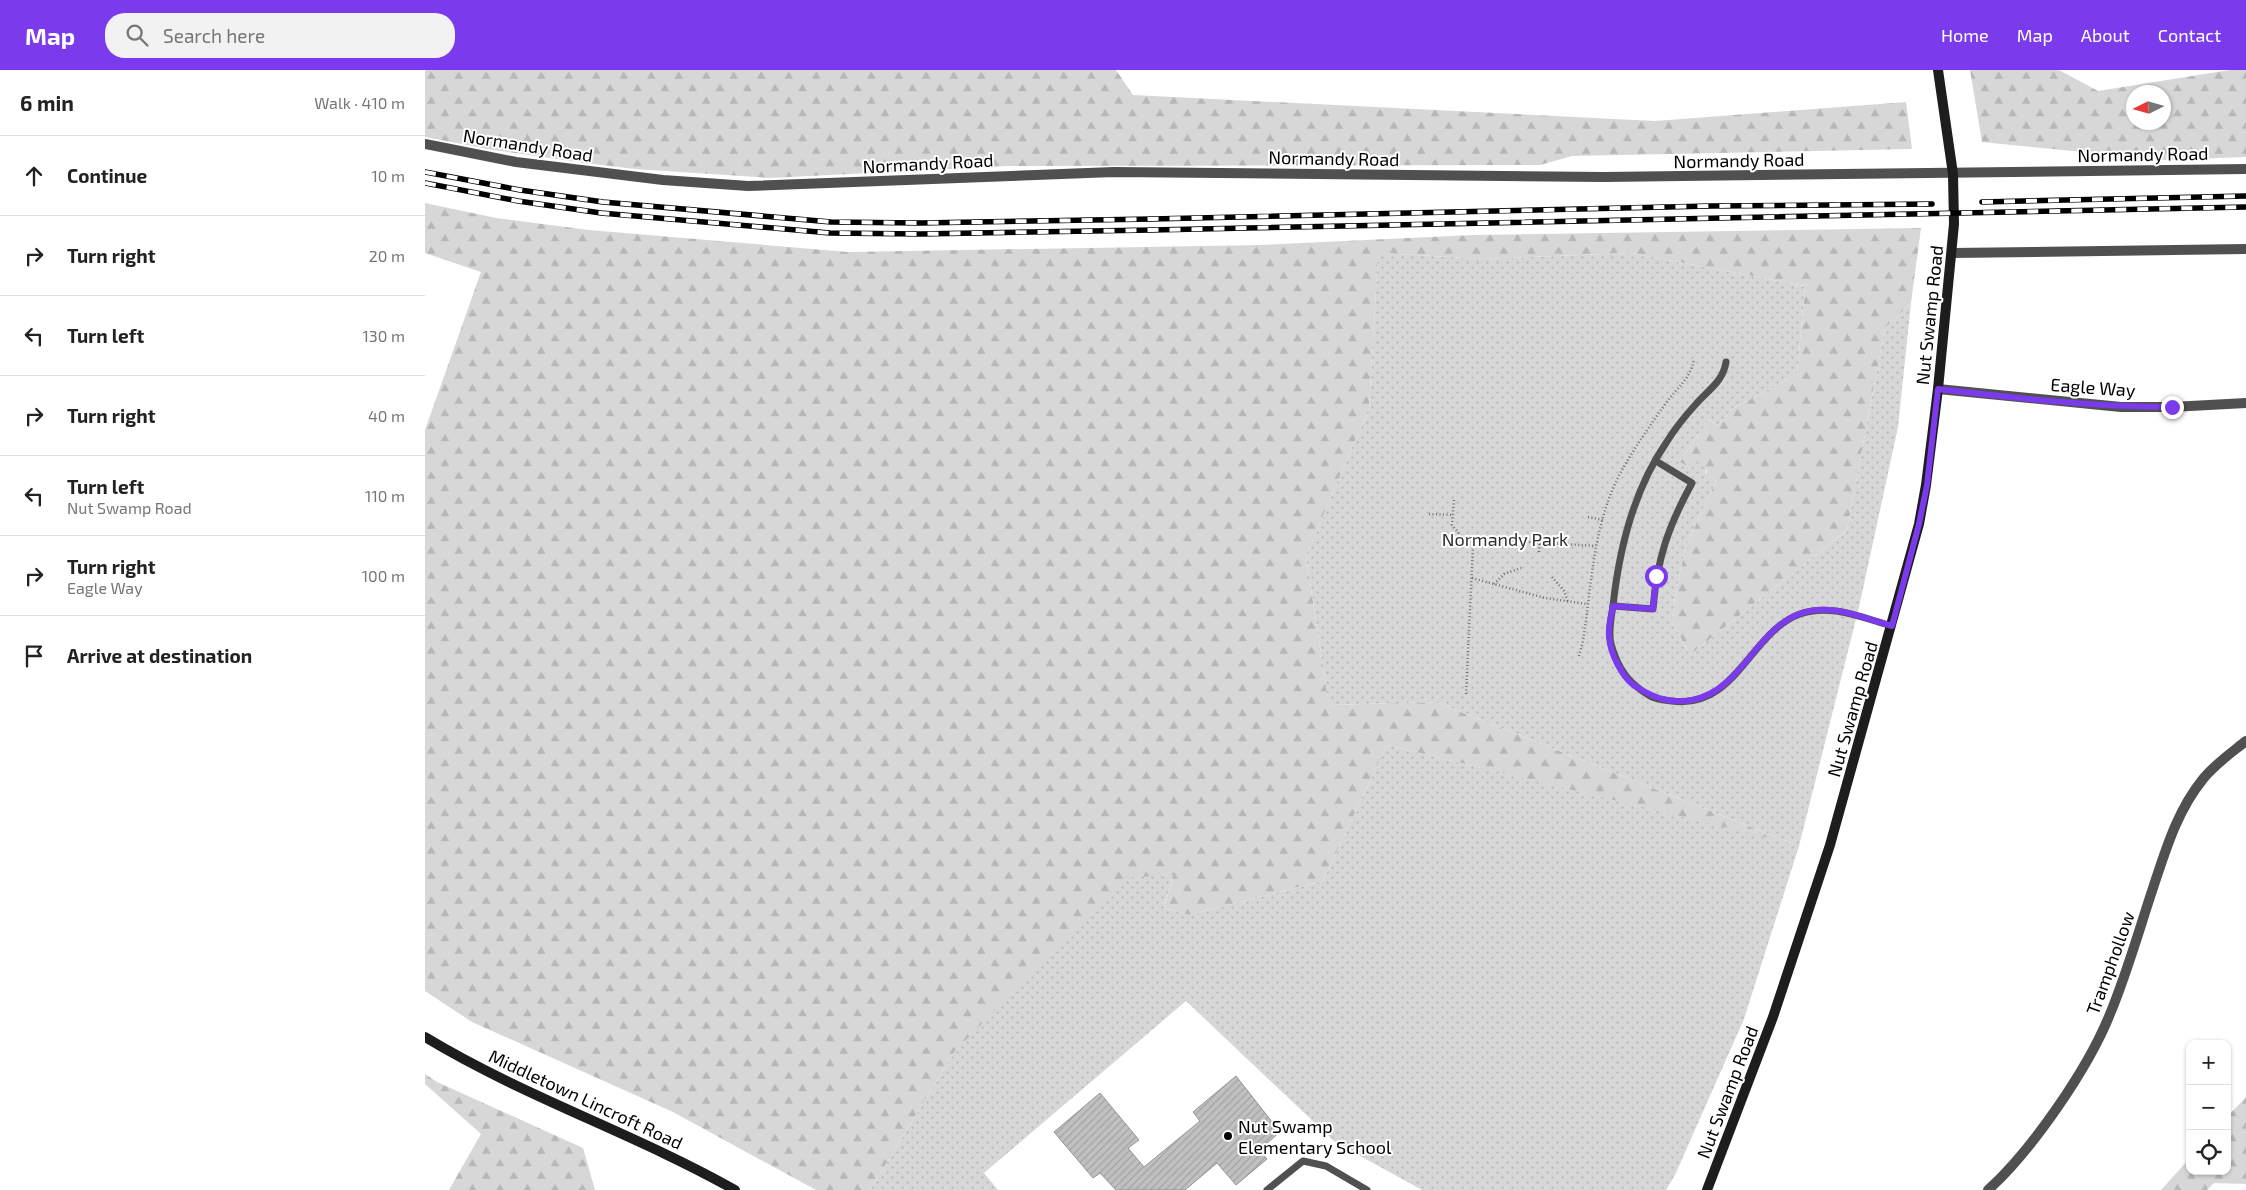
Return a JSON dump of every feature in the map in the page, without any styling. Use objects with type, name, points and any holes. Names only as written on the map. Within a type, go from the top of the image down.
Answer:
[{"type":"main road","name":"Nut Swamp Road","points":[[1707,1190],[1770,1026],[1830,846],[1919,524],[1927,485],[1938,389],[1952,253],[1954,212],[1953,174],[1938,70]]},
{"type":"main road","name":"Middletown Lincroft Road","points":[[425,1037],[462,1060],[513,1086],[628,1135],[688,1164],[735,1190]]},
{"type":"street","name":"Normandy Road","points":[[425,144],[516,162],[663,180],[748,186],[1114,172],[1604,178],[2246,169]]},
{"type":"street","points":[[1952,253],[2246,249]]},
{"type":"street","name":"Eagle Way","points":[[1938,389],[2121,407],[2172,407],[2246,402]]},
{"type":"street","name":"Tramphollow","points":[[1988,1190],[2015,1162],[2056,1109],[2110,1016],[2171,833],[2183,809],[2204,778],[2246,741]]},
{"type":"lane","points":[[1725,362],[1724,372],[1718,382],[1695,404],[1665,443],[1630,518],[1617,566],[1609,637],[1615,660],[1633,685],[1656,699],[1681,702],[1702,698],[1724,687],[1771,634],[1785,621],[1801,613],[1823,610],[1839,611],[1892,626]]},
{"type":"lane","points":[[1613,606],[1653,609],[1656,576],[1663,544],[1692,483],[1655,462]]},
{"type":"lane","points":[[1267,1190],[1303,1162],[1325,1166],[1367,1190]]},
{"type":"path","points":[[1579,656],[1583,641],[1596,546],[1603,520],[1621,471],[1668,400],[1691,373],[1695,358]]},
{"type":"path","points":[[1454,500],[1452,526],[1463,538],[1596,546]]},
{"type":"path","points":[[1429,514],[1453,515]]},
{"type":"path","points":[[1588,517],[1603,520]]},
{"type":"path","points":[[1539,552],[1540,537]]},
{"type":"path","points":[[1466,694],[1473,546]]},
{"type":"path","points":[[1494,584],[1504,574],[1521,568]]},
{"type":"path","points":[[1552,577],[1564,591],[1568,602]]},
{"type":"path","points":[[1472,578],[1568,602],[1587,604]]},
{"type":"green space","points":[[425,70],[1116,70],[1133,95],[1655,121],[1906,102],[1912,149],[1572,156],[1540,165],[1008,166],[770,178],[635,169],[494,150],[425,137]]},
{"type":"green space","points":[[1970,70],[2059,70],[2098,91],[2126,87],[2126,130],[2171,130],[2171,85],[2136,85],[2230,70],[2246,70],[2246,157],[2164,160],[1982,142]]},
{"type":"green space","points":[[425,203],[496,218],[589,230],[848,252],[1261,245],[1473,235],[1921,228],[1911,303],[1885,328],[1847,530],[1690,655],[1672,622],[1675,597],[1685,548],[1716,481],[1706,474],[1707,469],[1696,462],[1691,468],[1679,462],[1709,420],[1718,426],[1732,409],[1797,374],[1805,286],[1631,253],[1482,259],[1382,253],[1378,256],[1369,408],[1306,556],[1329,705],[1436,702],[1799,846],[1387,745],[1323,881],[1189,915],[1164,908],[1173,876],[955,1051],[870,1190],[816,1190],[673,1112],[472,1022],[425,991],[425,430],[481,272],[425,253]]},
{"type":"green space","name":"Normandy Park","points":[[1382,253],[1482,259],[1631,253],[1805,286],[1797,374],[1732,409],[1718,426],[1709,420],[1679,462],[1691,468],[1696,461],[1707,468],[1705,473],[1716,481],[1685,548],[1675,597],[1672,622],[1690,655],[1847,530],[1885,328],[1911,303],[1898,427],[1859,607],[1799,846],[1744,1019],[1675,1175],[1666,1190],[1422,1190],[1335,1142],[1186,1001],[984,1173],[998,1190],[870,1190],[955,1051],[1124,878],[1173,875],[1164,908],[1189,915],[1323,881],[1387,745],[1794,844],[1436,702],[1329,705],[1306,556],[1369,408],[1378,255]]},
{"type":"green space","points":[[425,1074],[437,1082],[583,1148],[595,1190],[449,1190],[481,1134],[425,1084]]},
{"type":"green space","points":[[2246,1097],[2246,1184],[2214,1183],[2207,1190],[2161,1190],[2186,1162],[2186,1175],[2231,1175],[2231,1113]]},
{"type":"building","name":"Nut Swamp Elementary School","points":[[1236,1076],[1280,1132],[1259,1150],[1267,1159],[1236,1185],[1217,1163],[1185,1190],[1116,1190],[1100,1173],[1093,1178],[1054,1132],[1100,1093],[1139,1140],[1128,1148],[1144,1167],[1200,1121],[1193,1112]]},
{"type":"railway","points":[[425,172],[520,190],[603,202],[831,222],[920,223],[1711,206],[1932,204]]},
{"type":"railway","points":[[425,183],[518,201],[601,213],[830,233],[920,234],[1152,230],[2246,207]]},
{"type":"railway","points":[[1982,202],[2246,196]]},
{"type":"place","name":"Nut Swamp Elementary School","points":[[1228,1136]]},
{"type":"route","points":[[1656,576],[1653,609],[1613,606],[1609,637],[1615,660],[1633,685],[1656,699],[1681,702],[1702,698],[1724,687],[1771,634],[1785,621],[1801,613],[1823,610],[1839,611],[1892,626],[1911,548],[1919,524],[1927,485],[1938,389],[2077,404],[2121,407],[2172,407]]}]
